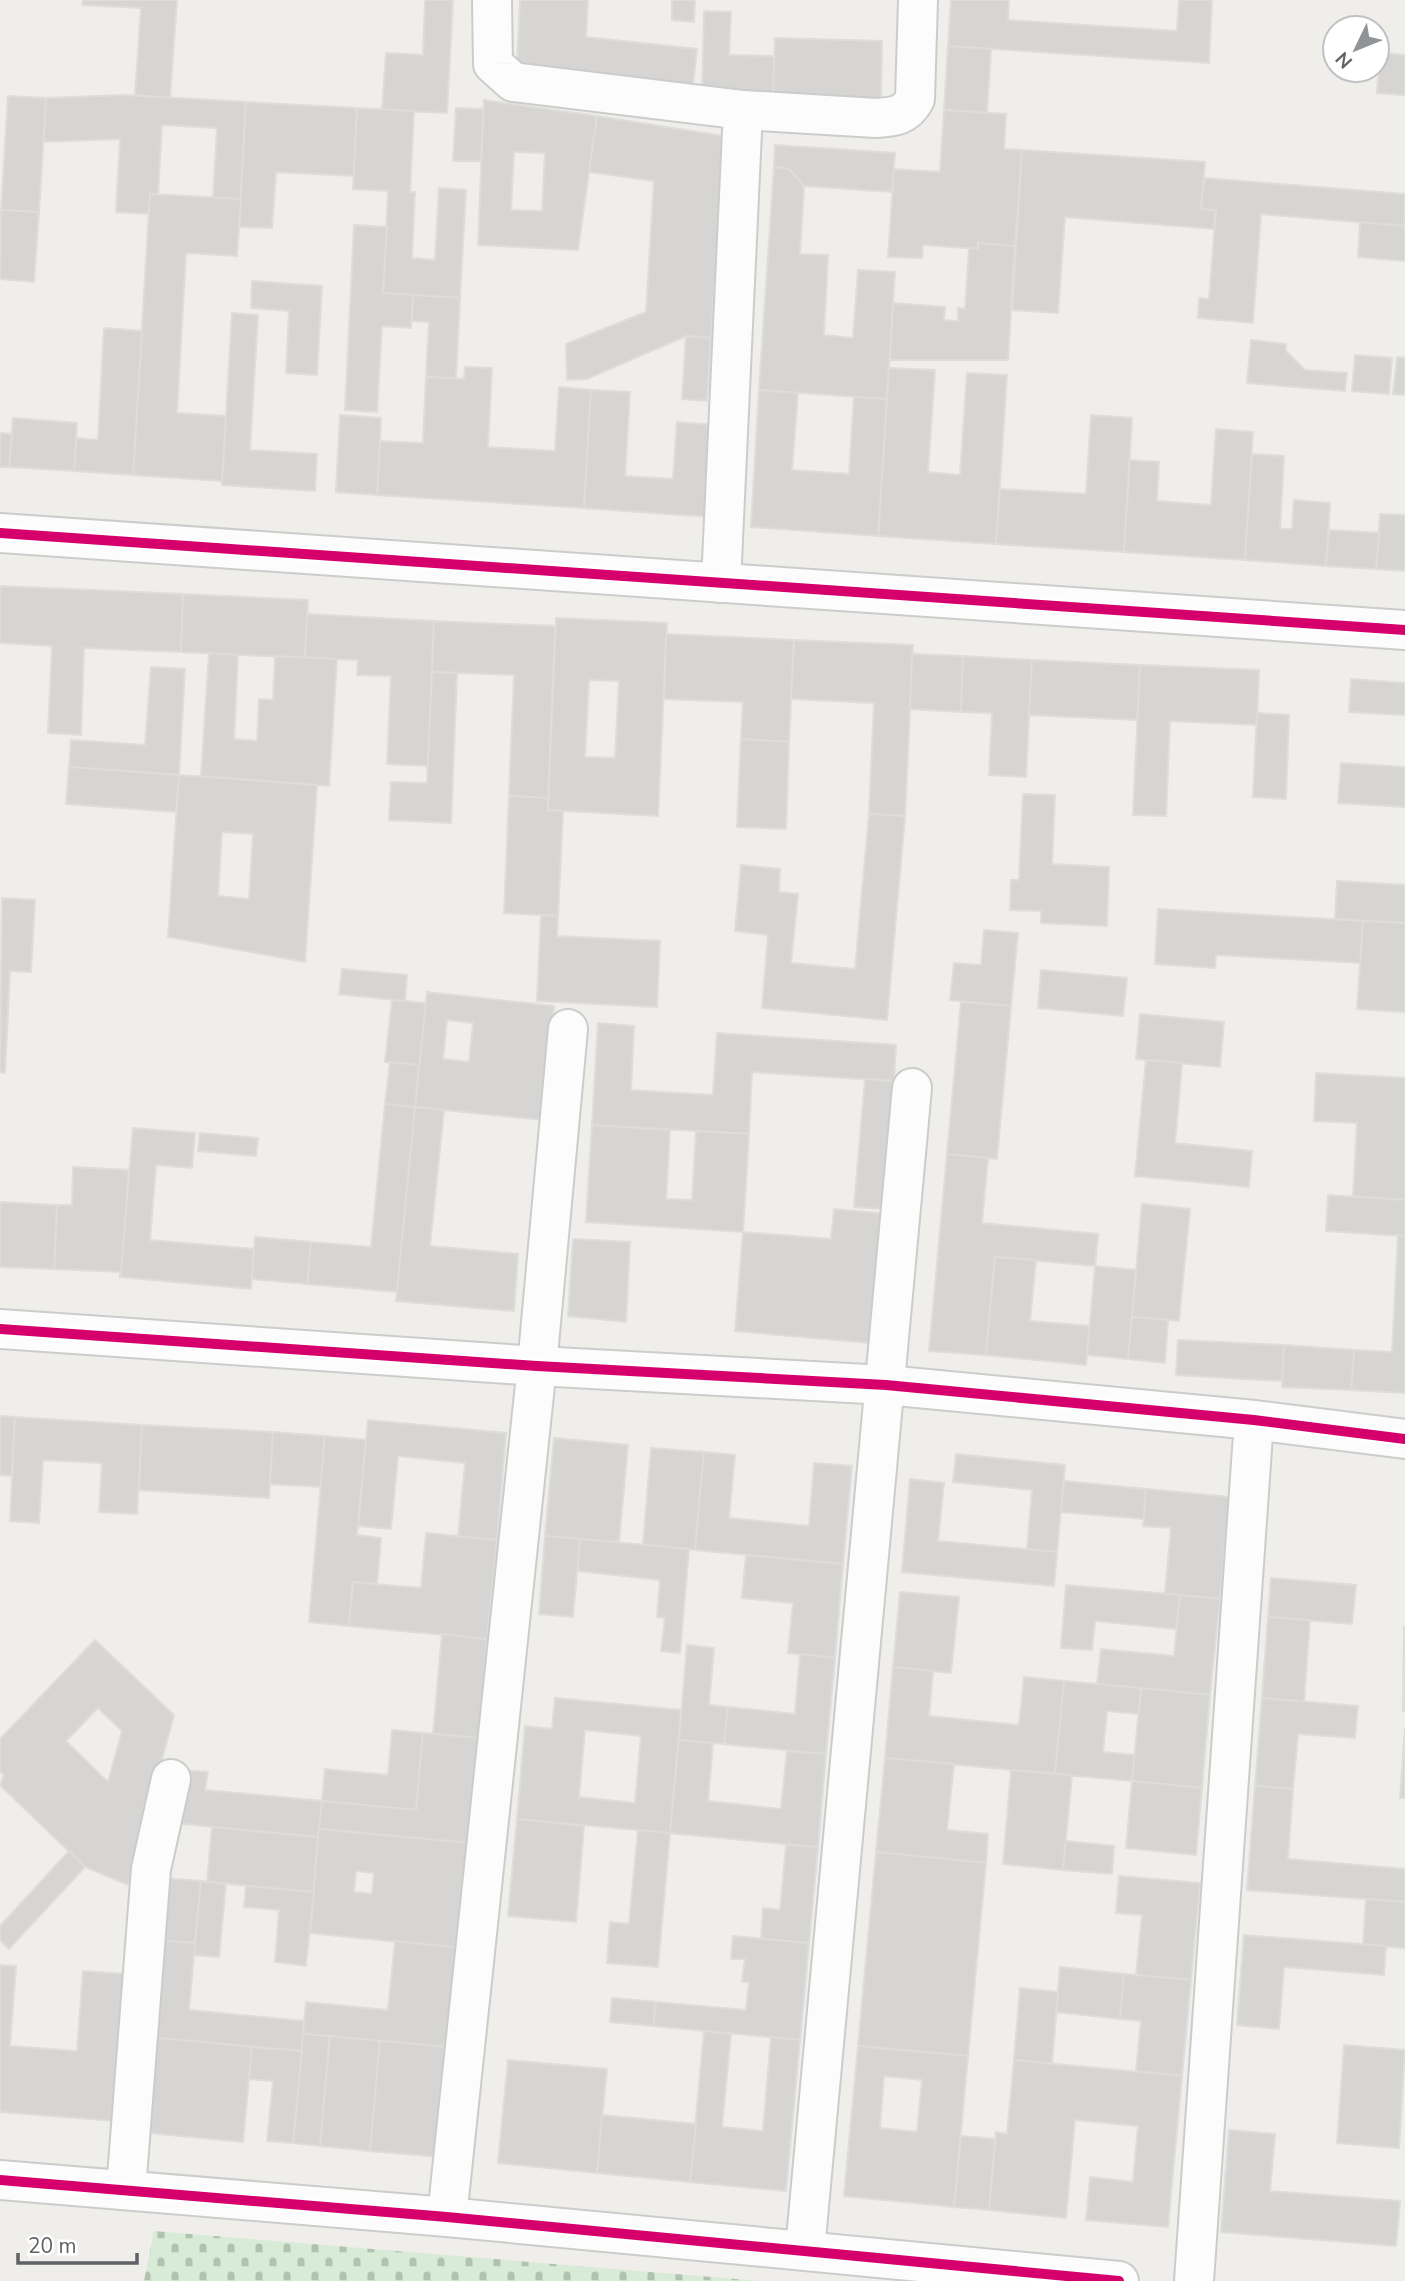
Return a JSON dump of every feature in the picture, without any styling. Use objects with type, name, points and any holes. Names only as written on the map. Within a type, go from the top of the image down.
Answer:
[{"type":"street","points":[[492,0],[493,64],[513,82],[743,110],[876,118],[896,117],[910,109],[915,99],[918,0]]},
{"type":"street","points":[[721,583],[743,110]]},
{"type":"street","points":[[0,533],[1405,631]]},
{"type":"street","points":[[447,2217],[537,1366],[568,1029]]},
{"type":"street","points":[[805,2249],[912,1088]]},
{"type":"street","points":[[0,1329],[537,1366],[886,1385],[1254,1420],[1405,1439]]},
{"type":"street","points":[[1194,2281],[1254,1420]]},
{"type":"street","points":[[126,2190],[151,1869],[171,1779]]},
{"type":"street","points":[[0,2180],[805,2249],[876,2269],[1119,2281]]},
{"type":"green space","points":[[154,2231],[761,2281],[144,2281]]},
{"type":"building","points":[[83,0],[177,0],[170,98],[135,95],[141,8],[82,5]]},
{"type":"building","points":[[425,0],[453,0],[447,113],[382,110],[386,53],[423,55]]},
{"type":"building","points":[[520,0],[588,0],[586,37],[697,49],[693,85],[517,65]]},
{"type":"building","points":[[672,0],[695,0],[694,22],[672,20]]},
{"type":"building","points":[[951,0],[1009,0],[1008,20],[1177,31],[1179,0],[1212,0],[1209,63],[948,46]]},
{"type":"building","points":[[704,11],[731,12],[729,55],[774,56],[773,97],[702,95]]},
{"type":"building","points":[[775,38],[882,41],[881,100],[773,97]]},
{"type":"building","points":[[948,46],[991,49],[987,113],[944,110]]},
{"type":"building","points":[[1391,54],[1405,55],[1405,95],[1377,93],[1378,84],[1391,84]]},
{"type":"building","points":[[123,95],[246,102],[241,199],[213,198],[217,128],[162,125],[158,194],[150,194],[149,214],[116,212],[120,139],[43,142],[46,98]]},
{"type":"building","points":[[8,96],[46,98],[39,212],[1,210]]},
{"type":"building","points":[[484,100],[597,116],[578,250],[478,245]],"holes":[[[514,152],[545,153],[542,211],[511,210]]]},
{"type":"building","points":[[246,102],[357,108],[354,176],[276,172],[272,228],[239,227]]},
{"type":"building","points":[[357,108],[414,111],[410,192],[415,192],[412,258],[435,260],[439,188],[466,190],[460,298],[383,293],[388,191],[353,189]]},
{"type":"building","points":[[456,108],[483,109],[481,161],[453,161]]},
{"type":"building","points":[[944,110],[1006,114],[1004,149],[1022,150],[1015,246],[978,243],[978,249],[923,245],[922,258],[888,257],[894,169],[940,172]]},
{"type":"building","points":[[597,116],[724,136],[711,338],[686,336],[587,379],[567,380],[566,344],[646,312],[654,181],[589,172]]},
{"type":"building","points":[[775,145],[895,153],[892,192],[804,186],[789,169],[774,167]]},
{"type":"building","points":[[1022,150],[1205,162],[1201,209],[1216,210],[1214,229],[1065,217],[1058,313],[1012,310]]},
{"type":"building","points":[[774,167],[789,169],[804,186],[800,254],[828,255],[824,335],[853,338],[858,270],[895,272],[887,399],[759,390]]},
{"type":"building","points":[[1204,178],[1405,194],[1404,226],[1261,214],[1253,323],[1198,318],[1199,298],[1209,299],[1216,210],[1201,209]]},
{"type":"building","points":[[150,194],[241,199],[237,256],[186,253],[177,413],[226,416],[222,481],[133,475]]},
{"type":"building","points":[[1,210],[39,212],[34,282],[0,279]]},
{"type":"building","points":[[1360,222],[1405,226],[1405,261],[1358,257]]},
{"type":"building","points":[[354,225],[387,227],[383,293],[413,295],[411,328],[382,326],[377,412],[345,410]]},
{"type":"building","points":[[978,243],[1015,246],[1008,360],[890,360],[893,303],[945,307],[944,320],[958,321],[958,308],[965,309],[969,248],[978,249]]},
{"type":"building","points":[[252,281],[322,286],[317,375],[286,373],[289,311],[251,308]]},
{"type":"building","points":[[413,295],[460,298],[456,378],[426,377],[429,322],[412,321]]},
{"type":"building","points":[[232,313],[258,315],[250,450],[317,454],[315,491],[222,485]]},
{"type":"building","points":[[104,328],[142,331],[133,475],[74,471],[76,438],[98,440]]},
{"type":"building","points":[[686,336],[711,338],[707,401],[682,399]]},
{"type":"building","points":[[1251,340],[1286,344],[1286,351],[1305,370],[1347,373],[1345,391],[1247,383]]},
{"type":"building","points":[[1355,355],[1392,358],[1389,394],[1352,391]]},
{"type":"building","points":[[1397,357],[1405,358],[1405,395],[1393,394]]},
{"type":"building","points":[[465,367],[492,368],[488,447],[555,451],[559,387],[591,390],[584,508],[377,495],[380,441],[423,443],[426,377],[464,379]]},
{"type":"building","points":[[889,368],[935,370],[928,472],[960,475],[967,373],[1007,375],[996,544],[878,536]]},
{"type":"building","points":[[591,390],[630,392],[625,476],[673,479],[677,422],[715,425],[709,517],[584,508]]},
{"type":"building","points":[[759,390],[798,393],[792,470],[849,474],[854,397],[887,399],[878,536],[751,527]]},
{"type":"building","points":[[340,415],[381,418],[377,495],[336,492]]},
{"type":"building","points":[[1091,415],[1132,418],[1124,552],[996,544],[1000,489],[1086,494]]},
{"type":"building","points":[[13,418],[77,423],[74,471],[9,467]]},
{"type":"building","points":[[1216,429],[1253,432],[1245,560],[1124,552],[1130,460],[1159,462],[1157,501],[1211,505]]},
{"type":"building","points":[[0,433],[12,434],[9,467],[0,467]]},
{"type":"building","points":[[1252,454],[1284,456],[1280,529],[1292,529],[1294,500],[1330,503],[1326,566],[1245,560]]},
{"type":"building","points":[[1380,514],[1405,515],[1405,571],[1376,569]]},
{"type":"building","points":[[1329,530],[1379,533],[1376,569],[1326,566]]},
{"type":"building","points":[[0,586],[183,594],[181,652],[84,648],[81,735],[48,733],[52,646],[0,643]]},
{"type":"building","points":[[183,594],[308,600],[305,658],[181,652]]},
{"type":"building","points":[[307,614],[434,621],[428,766],[387,764],[391,676],[357,675],[358,660],[305,658]]},
{"type":"building","points":[[556,618],[667,623],[658,816],[548,810]],"holes":[[[589,680],[619,681],[615,758],[585,757]]]},
{"type":"building","points":[[434,621],[555,626],[548,798],[509,796],[514,675],[432,672]]},
{"type":"building","points":[[666,634],[794,640],[789,742],[741,739],[743,702],[664,699]]},
{"type":"building","points":[[794,640],[913,645],[905,816],[869,814],[874,703],[791,699]]},
{"type":"building","points":[[209,653],[238,655],[234,739],[257,741],[259,699],[273,700],[275,656],[337,659],[329,786],[201,776]]},
{"type":"building","points":[[912,654],[963,656],[961,712],[910,709]]},
{"type":"building","points":[[963,656],[1032,660],[1026,777],[989,775],[992,713],[961,712]]},
{"type":"building","points":[[1032,660],[1140,665],[1137,720],[1029,715]]},
{"type":"building","points":[[1140,665],[1259,670],[1257,725],[1170,721],[1166,816],[1133,815]]},
{"type":"building","points":[[151,667],[185,669],[179,775],[69,767],[71,740],[145,745]]},
{"type":"building","points":[[432,672],[457,673],[451,823],[389,820],[391,782],[427,783]]},
{"type":"building","points":[[1351,679],[1405,683],[1405,715],[1349,712]]},
{"type":"building","points":[[1257,713],[1289,715],[1286,799],[1253,797]]},
{"type":"building","points":[[741,739],[789,742],[786,829],[737,827]]},
{"type":"building","points":[[1341,763],[1405,767],[1405,807],[1338,803]]},
{"type":"building","points":[[69,767],[179,775],[176,812],[66,804]]},
{"type":"building","points":[[179,775],[317,785],[305,962],[168,937]],"holes":[[[222,832],[253,834],[249,899],[218,896]]]},
{"type":"building","points":[[1023,794],[1055,795],[1052,864],[1109,867],[1107,926],[1041,923],[1041,911],[1010,910],[1011,880],[1019,880]]},
{"type":"building","points":[[509,796],[548,798],[548,810],[563,811],[558,916],[504,913]]},
{"type":"building","points":[[869,814],[905,816],[887,1020],[762,1008],[768,935],[735,931],[741,865],[780,869],[779,892],[798,894],[791,963],[855,969]]},
{"type":"building","points":[[1337,881],[1405,885],[1405,923],[1335,919]]},
{"type":"building","points":[[2,898],[35,900],[31,972],[10,971],[5,1073],[0,1072]]},
{"type":"building","points":[[1158,909],[1363,921],[1361,963],[1216,955],[1215,968],[1155,964]]},
{"type":"building","points":[[541,915],[558,916],[557,936],[660,941],[657,1007],[537,1001]]},
{"type":"building","points":[[1363,921],[1405,923],[1405,1012],[1357,1009]]},
{"type":"building","points":[[984,930],[1018,933],[1011,1006],[950,1000],[954,963],[981,965]]},
{"type":"building","points":[[342,969],[407,975],[405,1001],[339,994]]},
{"type":"building","points":[[1041,970],[1127,978],[1123,1016],[1038,1008]]},
{"type":"building","points":[[427,992],[554,1006],[543,1120],[415,1107]],"holes":[[[447,1020],[473,1023],[469,1062],[443,1059]]]},
{"type":"building","points":[[392,1000],[426,1003],[419,1065],[385,1062]]},
{"type":"building","points":[[961,1002],[1011,1006],[997,1159],[947,1154]]},
{"type":"building","points":[[1140,1014],[1224,1022],[1220,1067],[1136,1059]]},
{"type":"building","points":[[598,1023],[634,1026],[631,1090],[713,1095],[717,1033],[896,1045],[894,1081],[752,1072],[749,1134],[592,1125]]},
{"type":"building","points":[[1146,1060],[1182,1063],[1175,1143],[1252,1151],[1249,1187],[1135,1176]]},
{"type":"building","points":[[390,1062],[419,1065],[415,1107],[385,1104]]},
{"type":"building","points":[[1316,1073],[1405,1078],[1405,1200],[1353,1196],[1357,1123],[1314,1121]]},
{"type":"building","points":[[865,1079],[894,1081],[883,1209],[854,1207]]},
{"type":"building","points":[[385,1104],[415,1107],[397,1292],[307,1284],[311,1242],[371,1247]]},
{"type":"building","points":[[415,1107],[444,1110],[430,1246],[518,1254],[514,1311],[396,1301]]},
{"type":"building","points":[[592,1125],[670,1130],[666,1199],[692,1200],[696,1131],[749,1134],[743,1232],[586,1222]]},
{"type":"building","points":[[133,1128],[195,1133],[192,1168],[156,1165],[150,1240],[254,1249],[251,1289],[120,1277]]},
{"type":"building","points":[[200,1133],[258,1138],[256,1156],[198,1151]]},
{"type":"building","points":[[947,1154],[988,1158],[982,1223],[1098,1234],[1095,1266],[995,1257],[986,1355],[929,1351]]},
{"type":"building","points":[[73,1167],[129,1170],[121,1272],[54,1269],[57,1205],[72,1205]]},
{"type":"building","points":[[1328,1195],[1405,1200],[1405,1236],[1326,1231]]},
{"type":"building","points":[[0,1202],[57,1205],[54,1269],[0,1267]]},
{"type":"building","points":[[1142,1204],[1190,1209],[1179,1321],[1132,1317]]},
{"type":"building","points":[[834,1209],[891,1214],[880,1344],[735,1331],[743,1232],[831,1239]]},
{"type":"building","points":[[1398,1235],[1405,1236],[1405,1393],[1351,1390],[1354,1350],[1392,1352]]},
{"type":"building","points":[[255,1237],[311,1242],[307,1284],[252,1279]]},
{"type":"building","points":[[573,1239],[630,1242],[626,1322],[568,1316]]},
{"type":"building","points":[[995,1257],[1036,1260],[1030,1321],[1090,1326],[1086,1365],[986,1355]]},
{"type":"building","points":[[1095,1266],[1136,1270],[1128,1359],[1087,1355]]},
{"type":"building","points":[[1132,1317],[1168,1320],[1165,1363],[1128,1359]]},
{"type":"building","points":[[1178,1340],[1284,1345],[1282,1381],[1176,1375]]},
{"type":"building","points":[[1284,1345],[1354,1350],[1351,1390],[1282,1387]]},
{"type":"building","points":[[0,1416],[15,1417],[12,1476],[0,1475]]},
{"type":"building","points":[[15,1417],[142,1425],[137,1514],[99,1512],[102,1463],[43,1460],[39,1523],[10,1521]]},
{"type":"building","points":[[368,1420],[506,1433],[497,1540],[458,1537],[465,1463],[398,1456],[391,1529],[358,1526]]},
{"type":"building","points":[[142,1425],[273,1432],[269,1498],[139,1490]]},
{"type":"building","points":[[273,1432],[325,1436],[321,1487],[270,1484]]},
{"type":"building","points":[[325,1436],[366,1440],[357,1535],[381,1538],[377,1584],[353,1582],[349,1626],[309,1622]]},
{"type":"building","points":[[554,1438],[628,1445],[619,1542],[545,1536]]},
{"type":"building","points":[[651,1448],[704,1452],[695,1550],[643,1545]]},
{"type":"building","points":[[704,1452],[735,1455],[729,1518],[809,1526],[814,1463],[852,1466],[843,1564],[695,1550]]},
{"type":"building","points":[[956,1454],[1065,1465],[1057,1552],[1027,1549],[1032,1490],[953,1482]]},
{"type":"building","points":[[910,1479],[944,1483],[938,1541],[1057,1552],[1054,1586],[902,1572]]},
{"type":"building","points":[[1064,1481],[1146,1489],[1144,1519],[1061,1512]]},
{"type":"building","points":[[1146,1489],[1229,1497],[1220,1599],[1165,1594],[1171,1528],[1143,1526]]},
{"type":"building","points":[[426,1533],[497,1540],[487,1639],[349,1626],[353,1582],[421,1588]]},
{"type":"building","points":[[545,1536],[580,1539],[573,1617],[539,1614]]},
{"type":"building","points":[[580,1539],[689,1549],[680,1653],[661,1651],[665,1618],[657,1617],[660,1580],[578,1571]]},
{"type":"building","points":[[746,1555],[843,1564],[835,1658],[788,1653],[793,1603],[742,1598]]},
{"type":"building","points":[[1271,1578],[1356,1585],[1352,1624],[1268,1617]]},
{"type":"building","points":[[1066,1585],[1180,1595],[1176,1629],[1095,1621],[1092,1650],[1061,1648]]},
{"type":"building","points":[[900,1592],[959,1597],[951,1673],[893,1667]]},
{"type":"building","points":[[1180,1595],[1220,1599],[1210,1695],[1097,1684],[1101,1649],[1174,1656]]},
{"type":"building","points":[[1268,1617],[1310,1620],[1304,1702],[1262,1698]]},
{"type":"building","points":[[1404,1627],[1405,1711],[1403,1711]]},
{"type":"building","points":[[442,1634],[487,1639],[479,1738],[433,1734]]},
{"type":"building","points":[[95,1640],[174,1715],[128,1885],[85,1867],[0,1785],[4,1775],[0,1771],[0,1739]],"holes":[[[98,1708],[122,1731],[108,1782],[66,1741]]]},
{"type":"building","points":[[687,1645],[714,1648],[709,1705],[728,1707],[724,1744],[679,1740]]},
{"type":"building","points":[[800,1654],[835,1658],[826,1754],[724,1744],[728,1707],[795,1714]]},
{"type":"building","points":[[893,1667],[933,1671],[929,1716],[1019,1725],[1024,1677],[1064,1681],[1055,1774],[885,1758]]},
{"type":"building","points":[[1064,1681],[1141,1688],[1138,1714],[1107,1711],[1103,1752],[1135,1755],[1132,1781],[1055,1774]]},
{"type":"building","points":[[1141,1688],[1210,1695],[1202,1788],[1132,1781]]},
{"type":"building","points":[[555,1698],[681,1710],[670,1833],[517,1819],[525,1726],[552,1729]],"holes":[[[585,1730],[641,1736],[635,1803],[579,1797]]]},
{"type":"building","points":[[1262,1698],[1358,1706],[1355,1738],[1298,1734],[1293,1789],[1255,1786]]},
{"type":"building","points":[[1405,1728],[1405,1798],[1400,1798]]},
{"type":"building","points":[[392,1730],[423,1733],[416,1810],[322,1801],[325,1769],[388,1775]]},
{"type":"building","points":[[423,1733],[479,1738],[469,1843],[319,1829],[322,1801],[416,1810]]},
{"type":"building","points":[[679,1740],[713,1743],[708,1801],[781,1809],[787,1751],[826,1754],[818,1847],[670,1833]]},
{"type":"building","points":[[885,1758],[954,1764],[947,1830],[988,1834],[986,1863],[876,1852]]},
{"type":"building","points":[[179,1770],[208,1772],[205,1790],[322,1801],[318,1837],[174,1823]]},
{"type":"building","points":[[1011,1770],[1072,1775],[1063,1870],[1003,1864]]},
{"type":"building","points":[[1132,1781],[1202,1788],[1196,1855],[1126,1848]]},
{"type":"building","points":[[1255,1786],[1293,1789],[1288,1859],[1405,1869],[1405,1902],[1247,1890]]},
{"type":"building","points":[[517,1819],[584,1826],[576,1922],[508,1916]]},
{"type":"building","points":[[212,1827],[318,1837],[314,1892],[207,1882]]},
{"type":"building","points":[[319,1829],[469,1843],[459,1948],[310,1933]],"holes":[[[356,1871],[374,1873],[372,1894],[354,1892]]]},
{"type":"building","points":[[638,1830],[670,1833],[658,1967],[607,1963],[610,1922],[629,1924]]},
{"type":"building","points":[[1066,1841],[1114,1846],[1112,1874],[1063,1870]]},
{"type":"building","points":[[786,1845],[818,1847],[809,1943],[761,1939],[763,1908],[780,1910]]},
{"type":"building","points":[[69,1851],[85,1867],[9,1949],[0,1940],[0,1926]]},
{"type":"building","points":[[876,1852],[986,1863],[968,2056],[858,2046]]},
{"type":"building","points":[[1119,1876],[1200,1883],[1191,1980],[1136,1975],[1142,1915],[1116,1913]]},
{"type":"building","points":[[163,1878],[201,1881],[195,1943],[157,1940]]},
{"type":"building","points":[[201,1881],[226,1884],[219,1957],[194,1955]]},
{"type":"building","points":[[246,1886],[314,1892],[306,1966],[275,1962],[279,1910],[244,1907]]},
{"type":"building","points":[[1366,1899],[1405,1902],[1405,1948],[1363,1945]]},
{"type":"building","points":[[1244,1935],[1386,1946],[1384,1975],[1284,1967],[1279,2029],[1237,2025]]},
{"type":"building","points":[[733,1936],[809,1943],[800,2040],[653,2026],[656,2002],[746,2010],[749,1982],[742,1982],[745,1959],[731,1959]]},
{"type":"building","points":[[157,1940],[195,1943],[189,2010],[304,2021],[302,2051],[148,2037]]},
{"type":"building","points":[[395,1941],[459,1948],[450,2047],[303,2034],[306,2002],[388,2010]]},
{"type":"building","points":[[0,1965],[16,1966],[10,2046],[77,2051],[83,1971],[126,1974],[115,2121],[0,2112]]},
{"type":"building","points":[[1060,1967],[1124,1974],[1120,2019],[1056,2012]]},
{"type":"building","points":[[1124,1974],[1191,1980],[1182,2076],[1136,2071],[1141,2021],[1120,2019]]},
{"type":"building","points":[[1020,1988],[1058,1992],[1052,2063],[1014,2060]]},
{"type":"building","points":[[612,1998],[656,2002],[653,2026],[610,2022]]},
{"type":"building","points":[[704,2031],[731,2034],[722,2127],[763,2131],[771,2037],[800,2040],[786,2191],[690,2182]]},
{"type":"building","points":[[303,2034],[330,2036],[320,2146],[293,2143]]},
{"type":"building","points":[[330,2036],[380,2041],[370,2151],[320,2146]]},
{"type":"building","points":[[148,2037],[252,2047],[243,2142],[139,2132]]},
{"type":"building","points":[[380,2041],[450,2047],[440,2157],[370,2151]]},
{"type":"building","points":[[1344,2045],[1405,2050],[1399,2148],[1337,2143]]},
{"type":"building","points":[[858,2046],[968,2056],[954,2207],[844,2196]],"holes":[[[884,2076],[922,2080],[917,2132],[880,2128]]]},
{"type":"building","points":[[252,2047],[302,2051],[293,2143],[267,2141],[273,2081],[249,2079]]},
{"type":"building","points":[[508,2060],[607,2069],[597,2173],[498,2163]]},
{"type":"building","points":[[1014,2060],[1182,2076],[1168,2227],[1086,2220],[1090,2177],[1133,2182],[1138,2126],[1075,2120],[1066,2218],[989,2210],[996,2132],[1007,2134]]},
{"type":"building","points":[[602,2115],[696,2124],[690,2182],[597,2173]]},
{"type":"building","points":[[1229,2130],[1275,2134],[1270,2191],[1400,2201],[1396,2246],[1221,2232]]},
{"type":"building","points":[[961,2136],[995,2139],[989,2210],[954,2207]]},
{"type":"cycle path","points":[[0,533],[1405,630]]},
{"type":"cycle path","points":[[0,1329],[537,1366],[886,1385],[1254,1420],[1405,1439]]},
{"type":"cycle path","points":[[0,2180],[447,2217],[1119,2281]]}]
